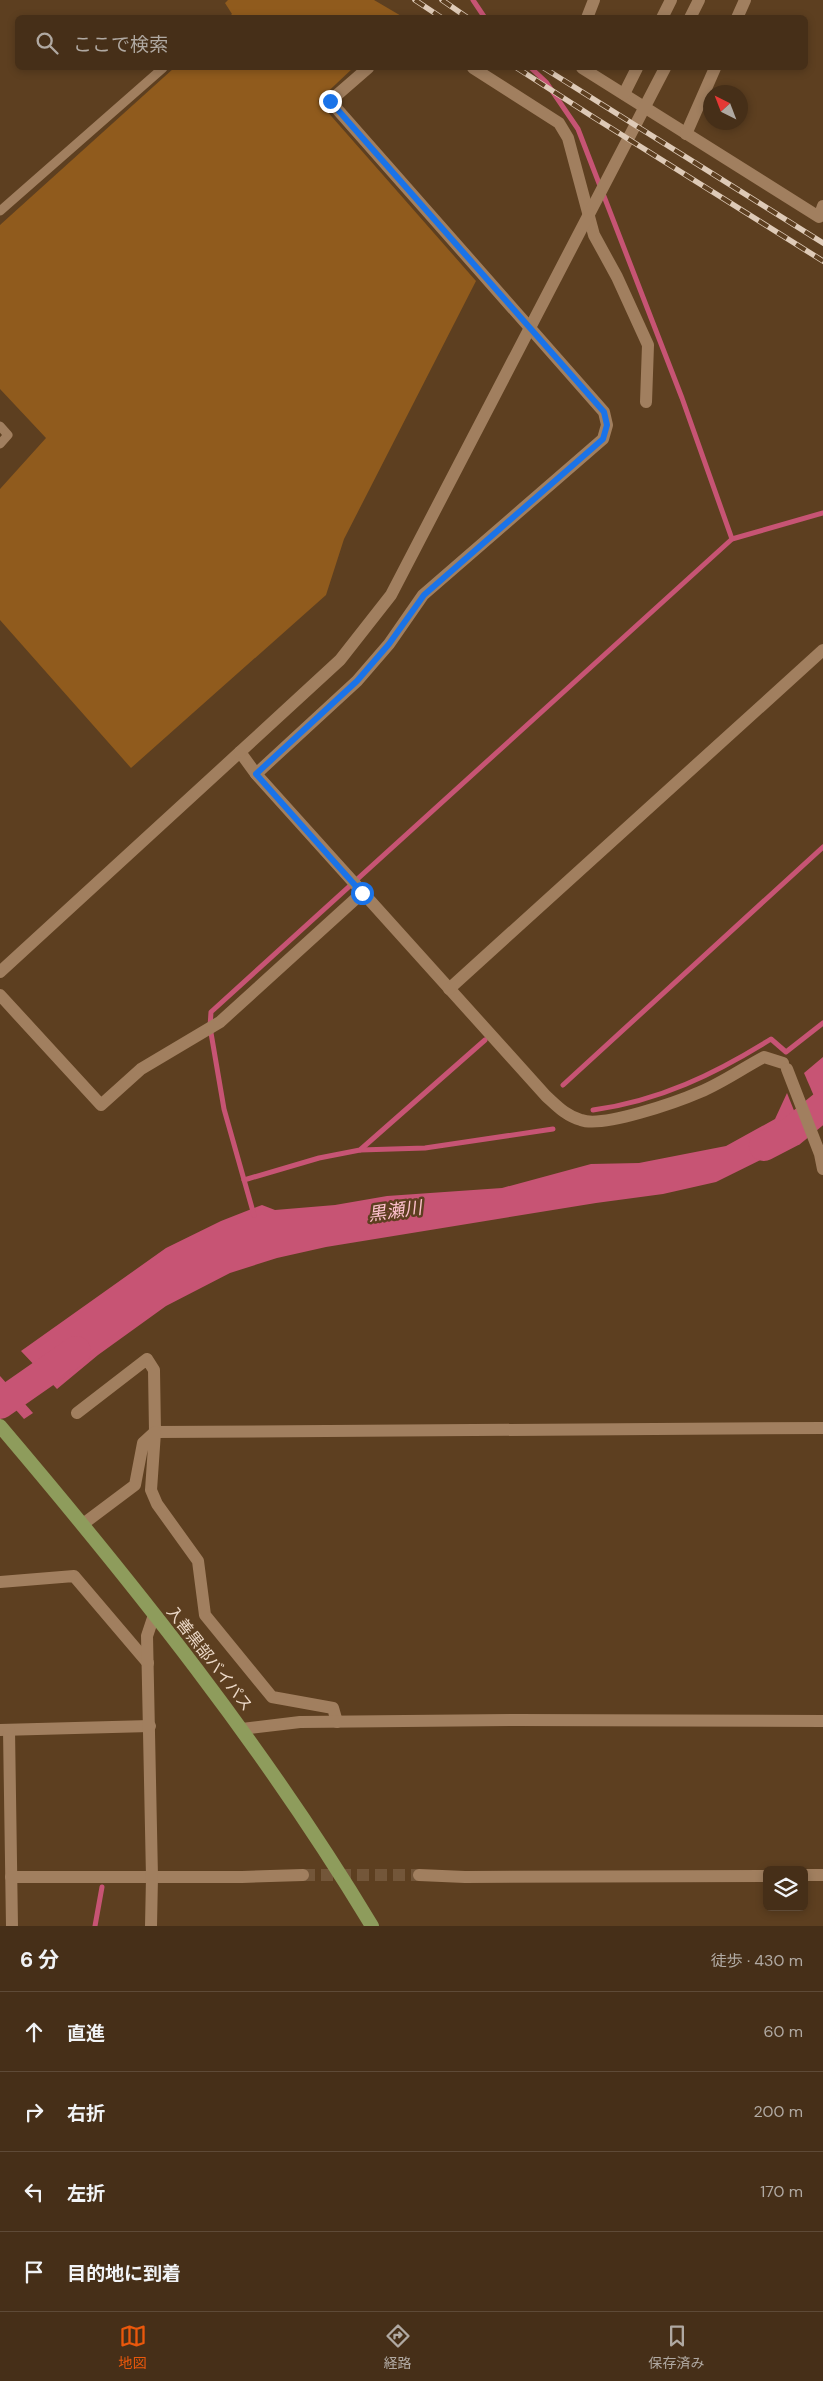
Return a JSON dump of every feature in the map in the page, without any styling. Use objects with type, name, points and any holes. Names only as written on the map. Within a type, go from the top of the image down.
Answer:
[{"type":"highway","name":"入善黒部バイパス","points":[[0,1426],[83,1524],[242,1729],[349,1887],[372,1926]]},
{"type":"street","points":[[588,15],[594,0]]},
{"type":"street","points":[[664,15],[671,0]]},
{"type":"street","points":[[692,15],[699,0]]},
{"type":"street","points":[[738,15],[745,0]]},
{"type":"street","points":[[256,774],[357,681],[389,644],[424,595],[603,439],[607,425],[604,412],[330,101],[366,70]]},
{"type":"street","points":[[476,70],[559,123],[568,138],[594,235],[617,276],[648,345],[646,402]]},
{"type":"street","points":[[585,70],[686,134],[822,214]]},
{"type":"street","points":[[624,94],[636,70]]},
{"type":"street","points":[[0,972],[340,660],[392,595],[664,70]]},
{"type":"street","points":[[686,134],[714,70]]},
{"type":"street","points":[[449,989],[823,650]]},
{"type":"street","points":[[240,752],[256,774],[362,893],[546,1096],[565,1113],[582,1121],[602,1121],[654,1108],[700,1092],[764,1056],[785,1066],[822,1160]]},
{"type":"street","points":[[0,995],[101,1105],[141,1069],[220,1022],[362,893]]},
{"type":"street","points":[[76,1413],[147,1359],[154,1370],[155,1432],[151,1490],[157,1504],[198,1561],[205,1616],[272,1697],[334,1708],[337,1722]]},
{"type":"street","points":[[83,1524],[135,1485],[143,1443],[155,1432],[823,1428]]},
{"type":"street","points":[[0,1582],[74,1576],[148,1663]]},
{"type":"street","points":[[151,1926],[150,1726],[147,1636],[154,1615]]},
{"type":"street","points":[[242,1729],[300,1722],[823,1721]]},
{"type":"street","points":[[12,1926],[4,1730],[150,1726]]},
{"type":"street","points":[[419,1874],[465,1878],[763,1876]]},
{"type":"street","points":[[11,1876],[303,1875]]},
{"type":"street","points":[[808,1875],[823,1875]]},
{"type":"lane","points":[[0,211],[161,70]]},
{"type":"lane","points":[[0,426],[8,434],[0,444]]},
{"type":"shaded area","points":[[228,0],[374,0],[400,15],[231,15],[225,3]]},
{"type":"shaded area","points":[[172,70],[351,70],[318,101],[476,281],[344,539],[326,595],[131,768],[0,620],[0,489],[46,438],[0,389],[0,225]]},
{"type":"water","points":[[823,1057],[823,1117],[804,1073]]},
{"type":"water","points":[[787,1093],[805,1138],[716,1182],[663,1194],[596,1203],[326,1247],[277,1258],[230,1273],[166,1306],[98,1355],[57,1389],[21,1351],[166,1248],[221,1221],[262,1205],[275,1210],[335,1205],[387,1196],[502,1188],[591,1164],[639,1163],[726,1146],[775,1119]]},
{"type":"water","points":[[0,1376],[33,1413],[24,1419],[0,1392]]},
{"type":"waterway","points":[[473,0],[483,15]]},
{"type":"waterway","points":[[533,70],[546,82],[578,129],[682,398],[732,539]]},
{"type":"waterway","points":[[254,1215],[224,1109],[210,1027],[211,1012],[732,539],[823,513]]},
{"type":"waterway","points":[[563,1085],[823,847]]},
{"type":"waterway","points":[[593,1110],[617,1106],[664,1093],[729,1064],[771,1039],[786,1052],[823,1023]]},
{"type":"waterway","points":[[244,1180],[319,1158],[360,1150],[485,1040]]},
{"type":"waterway","name":"黒瀬川","points":[[764,1146],[791,1132],[823,1106]]},
{"type":"waterway","points":[[360,1150],[425,1148],[553,1129]]},
{"type":"waterway","name":"黒瀬川","points":[[0,1404],[76,1351]]},
{"type":"waterway","points":[[95,1926],[102,1887]]},
{"type":"tunnel","points":[[303,1875],[419,1875]]},
{"type":"railway","points":[[415,0],[438,15]]},
{"type":"railway","points":[[442,0],[464,15]]},
{"type":"railway","points":[[520,70],[823,261]]},
{"type":"railway","points":[[547,70],[823,243]]},
{"type":"route","points":[[330,101],[604,412],[607,425],[603,439],[424,595],[389,644],[357,681],[256,774],[362,893]]}]
